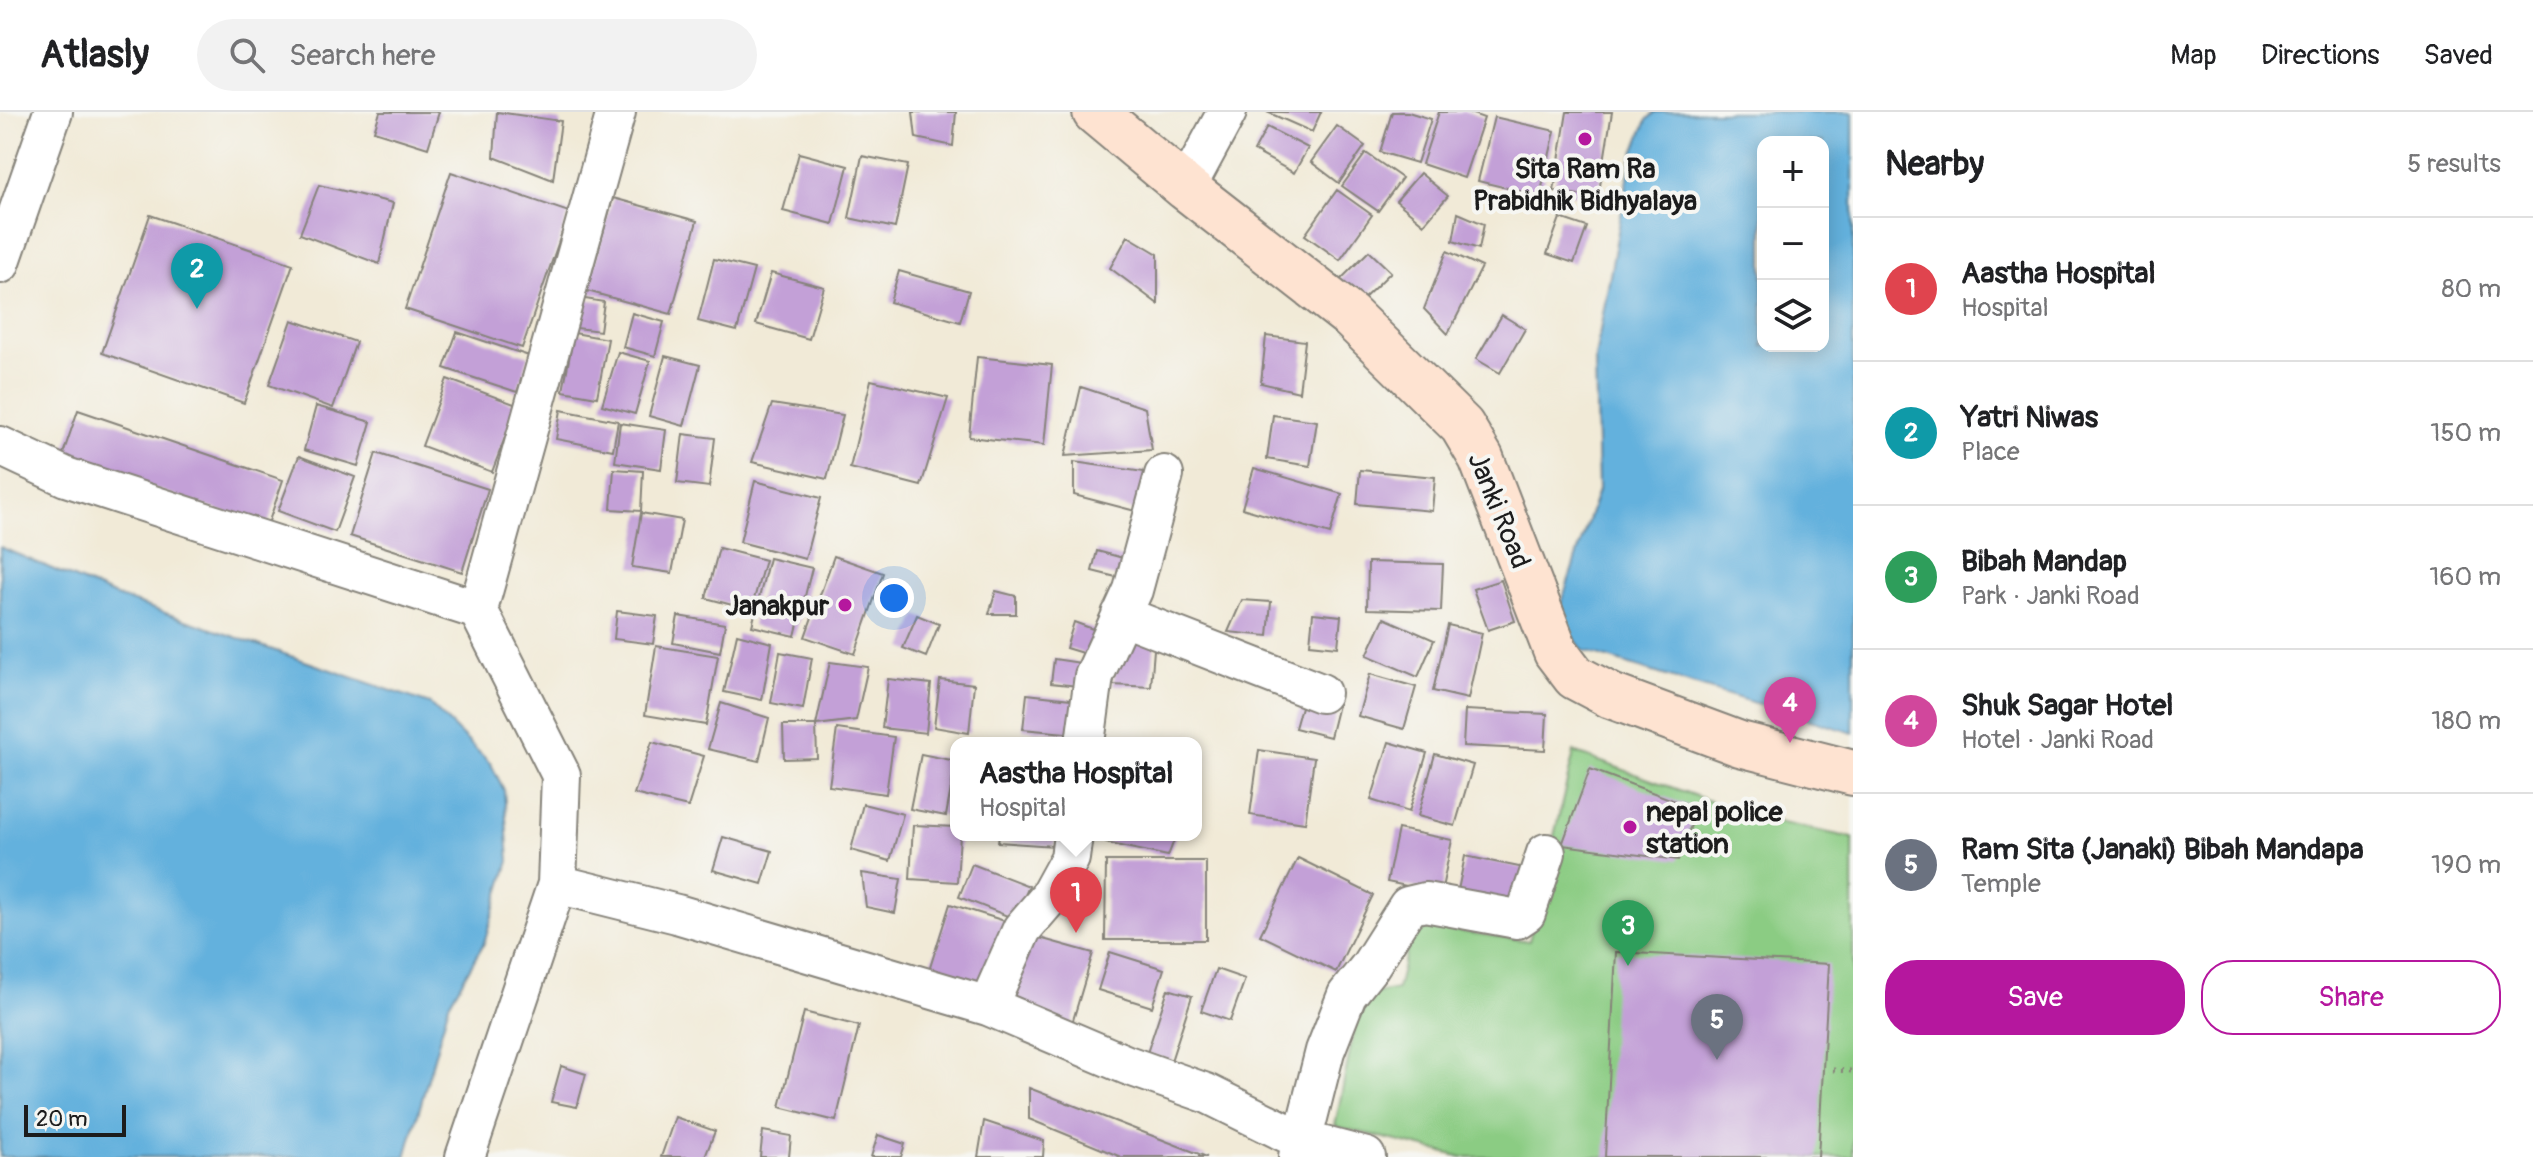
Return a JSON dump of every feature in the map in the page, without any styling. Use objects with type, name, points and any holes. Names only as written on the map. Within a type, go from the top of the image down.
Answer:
[{"type":"street","points":[[0,264],[53,112]]},
{"type":"street","points":[[465,1157],[557,884],[561,775],[478,610],[616,112]]},
{"type":"street","name":"Janki Road","points":[[1095,112],[1186,188],[1349,315],[1462,426],[1481,458],[1556,652],[1575,677],[1611,696],[1740,744],[1853,773]]},
{"type":"street","points":[[1186,188],[1227,112]]},
{"type":"street","points":[[0,446],[66,477],[478,610]]},
{"type":"street","points":[[1086,737],[1094,676],[1133,590],[1164,475]]},
{"type":"street","points":[[1121,615],[1321,693]]},
{"type":"street","points":[[988,1006],[1022,929],[1047,900],[1070,858],[1072,841]]},
{"type":"street","points":[[1299,1149],[1325,1051],[1347,995],[1370,966],[1408,906],[1425,902],[1517,919],[1526,913],[1546,853]]},
{"type":"street","points":[[557,884],[677,914],[988,1006],[1127,1065],[1206,1093],[1299,1149],[1366,1157]]},
{"type":"path","points":[[1833,1070],[1853,1071]]},
{"type":"green space","points":[[1574,752],[1754,817],[1853,838],[1853,1157],[1462,1157],[1335,1126],[1361,996],[1397,989],[1413,925],[1529,941]]},
{"type":"water","points":[[1655,112],[1853,112],[1853,733],[1584,651],[1568,631],[1560,607],[1598,490],[1595,358],[1631,160],[1647,120]]},
{"type":"water","points":[[0,547],[116,596],[430,704],[491,764],[504,790],[509,861],[484,943],[449,1004],[406,1157],[0,1157]]},
{"type":"building","points":[[380,112],[439,112],[428,148],[374,131]]},
{"type":"building","points":[[497,112],[561,121],[553,180],[494,157]]},
{"type":"building","points":[[913,112],[956,112],[953,146],[916,138]]},
{"type":"building","points":[[1267,112],[1321,112],[1312,132]]},
{"type":"building","points":[[1392,112],[1408,112],[1431,119],[1417,163],[1380,152]]},
{"type":"building","points":[[1439,112],[1467,112],[1484,118],[1464,178],[1422,164]]},
{"type":"building","points":[[1567,112],[1612,112],[1598,198],[1554,191]]},
{"type":"building","points":[[1494,117],[1555,131],[1540,196],[1478,181]]},
{"type":"building","points":[[1337,126],[1365,146],[1339,183],[1311,162]]},
{"type":"building","points":[[1267,127],[1308,148],[1294,173],[1254,151]]},
{"type":"building","points":[[799,153],[848,166],[833,224],[783,211]]},
{"type":"building","points":[[1366,153],[1402,178],[1378,211],[1342,186]]},
{"type":"building","points":[[862,156],[908,165],[895,228],[849,218]]},
{"type":"building","points":[[451,172],[569,212],[522,348],[405,309]]},
{"type":"building","points":[[1420,173],[1448,196],[1424,224],[1396,201]]},
{"type":"building","points":[[319,185],[393,203],[379,264],[300,234]]},
{"type":"building","points":[[1337,190],[1372,215],[1340,260],[1305,235]]},
{"type":"building","points":[[613,198],[697,221],[671,314],[587,291]]},
{"type":"building","points":[[1458,213],[1484,224],[1479,249],[1453,241]]},
{"type":"building","points":[[150,215],[293,264],[244,403],[102,353]]},
{"type":"building","points":[[1560,218],[1587,227],[1574,263],[1547,254]]},
{"type":"building","points":[[1128,236],[1158,254],[1158,304],[1110,268]]},
{"type":"building","points":[[1369,251],[1391,272],[1355,307],[1334,286]]},
{"type":"building","points":[[1447,251],[1482,267],[1448,334],[1424,309]]},
{"type":"building","points":[[714,259],[754,269],[737,331],[698,321]]},
{"type":"building","points":[[899,271],[969,291],[960,322],[890,302]]},
{"type":"building","points":[[771,273],[824,287],[809,339],[756,324]]},
{"type":"building","points":[[579,298],[604,302],[600,331],[576,328]]},
{"type":"building","points":[[632,313],[664,322],[655,356],[623,347]]},
{"type":"building","points":[[1502,315],[1525,329],[1500,373],[1476,359]]},
{"type":"building","points":[[292,320],[356,342],[333,408],[269,385]]},
{"type":"building","points":[[457,332],[529,356],[517,392],[444,368]]},
{"type":"building","points":[[574,333],[608,339],[597,397],[563,391]]},
{"type":"building","points":[[1266,336],[1305,341],[1299,392],[1261,383]]},
{"type":"building","points":[[618,352],[650,361],[635,414],[602,405]]},
{"type":"building","points":[[665,356],[700,365],[684,426],[649,416]]},
{"type":"building","points":[[977,357],[1052,365],[1044,445],[969,437]]},
{"type":"building","points":[[447,379],[517,405],[492,472],[422,446]]},
{"type":"building","points":[[871,380],[948,398],[921,486],[850,468]]},
{"type":"building","points":[[1081,387],[1145,408],[1152,450],[1065,456]]},
{"type":"building","points":[[772,404],[843,415],[827,479],[752,462]]},
{"type":"building","points":[[316,406],[371,422],[358,466],[304,450]]},
{"type":"building","points":[[78,410],[283,480],[267,527],[62,457]]},
{"type":"building","points":[[561,410],[618,421],[613,450],[556,439]]},
{"type":"building","points":[[1273,415],[1317,421],[1310,466],[1267,459]]},
{"type":"building","points":[[620,423],[666,430],[661,469],[615,462]]},
{"type":"building","points":[[683,434],[715,438],[709,487],[677,483]]},
{"type":"building","points":[[376,453],[488,489],[462,572],[350,536]]},
{"type":"building","points":[[299,456],[355,477],[335,532],[278,511]]},
{"type":"building","points":[[1074,462],[1151,473],[1143,513],[1074,495]]},
{"type":"building","points":[[1254,468],[1342,494],[1330,534],[1242,508]]},
{"type":"building","points":[[614,469],[643,471],[641,511],[611,509]]},
{"type":"building","points":[[1360,470],[1435,477],[1432,511],[1357,504]]},
{"type":"building","points":[[755,481],[821,498],[805,559],[740,542]]},
{"type":"building","points":[[641,513],[682,520],[672,573],[632,567]]},
{"type":"building","points":[[719,548],[765,560],[751,610],[706,598]]},
{"type":"building","points":[[1097,551],[1134,561],[1124,579],[1092,571]]},
{"type":"building","name":"Janakpur","points":[[834,556],[883,573],[855,654],[805,637]]},
{"type":"building","points":[[769,558],[812,568],[795,636],[752,626]]},
{"type":"building","points":[[1368,562],[1443,564],[1441,611],[1367,609]]},
{"type":"building","points":[[1501,580],[1515,621],[1488,630],[1473,589]]},
{"type":"building","points":[[996,591],[1016,596],[1016,614],[989,614]]},
{"type":"building","points":[[1242,600],[1271,602],[1268,636],[1228,632]]},
{"type":"building","points":[[617,611],[657,616],[653,644],[614,639]]},
{"type":"building","points":[[1313,613],[1341,616],[1338,647],[1310,644]]},
{"type":"building","points":[[917,615],[939,624],[926,657],[903,648]]},
{"type":"building","points":[[678,616],[725,624],[720,652],[673,643]]},
{"type":"building","points":[[1384,618],[1434,640],[1418,677],[1367,655]]},
{"type":"building","points":[[1074,622],[1098,631],[1092,656],[1066,648]]},
{"type":"building","points":[[1448,625],[1482,633],[1468,699],[1433,691]]},
{"type":"building","points":[[1123,630],[1155,637],[1151,687],[1113,685]]},
{"type":"building","points":[[737,634],[772,643],[762,700],[724,692]]},
{"type":"building","points":[[656,646],[718,656],[706,725],[645,715]]},
{"type":"building","points":[[780,652],[812,658],[803,709],[771,703]]},
{"type":"building","points":[[1054,659],[1081,663],[1078,686],[1051,683]]},
{"type":"building","points":[[830,662],[868,667],[856,720],[816,725]]},
{"type":"building","points":[[1370,674],[1416,687],[1404,729],[1358,716]]},
{"type":"building","points":[[888,679],[931,684],[926,733],[882,728]]},
{"type":"building","points":[[940,680],[974,684],[969,733],[934,727]]},
{"type":"building","points":[[1027,694],[1079,700],[1076,734],[1023,729]]},
{"type":"building","points":[[1304,696],[1338,705],[1330,737],[1295,728]]},
{"type":"building","points":[[721,703],[769,718],[759,761],[708,749]]},
{"type":"building","points":[[1465,710],[1547,714],[1545,750],[1463,746]]},
{"type":"building","points":[[783,725],[816,725],[817,758],[784,759]]},
{"type":"building","points":[[837,729],[894,737],[886,794],[829,786]]},
{"type":"building","points":[[652,742],[704,756],[688,807],[634,794]]},
{"type":"building","points":[[1389,742],[1427,753],[1409,812],[1371,800]]},
{"type":"building","points":[[1259,750],[1314,758],[1305,823],[1250,815]]},
{"type":"building","points":[[921,754],[950,760],[950,794],[946,816],[910,809]]},
{"type":"building","points":[[1435,754],[1473,765],[1455,826],[1418,816]]},
{"type":"building","name":"nepal police station","points":[[1590,769],[1697,809],[1678,860],[1562,845]]},
{"type":"building","points":[[863,804],[903,814],[890,861],[851,850]]},
{"type":"building","points":[[913,825],[950,827],[950,841],[960,841],[957,882],[910,879]]},
{"type":"building","points":[[1398,829],[1452,840],[1441,893],[1387,882]]},
{"type":"building","points":[[723,837],[772,851],[762,884],[713,870]]},
{"type":"building","points":[[998,841],[1054,841],[1054,846]]},
{"type":"building","points":[[1106,841],[1174,841],[1168,856]]},
{"type":"building","points":[[1465,856],[1529,869],[1520,912],[1456,900]]},
{"type":"building","points":[[1298,858],[1373,895],[1336,972],[1260,935]]},
{"type":"building","points":[[1106,861],[1206,861],[1206,940],[1105,940]]},
{"type":"building","points":[[972,864],[1029,886],[1015,919],[959,897]]},
{"type":"building","points":[[862,873],[901,879],[895,913],[866,907]]},
{"type":"building","points":[[950,904],[1008,922],[985,995],[927,977]]},
{"type":"building","points":[[1025,934],[1093,953],[1071,1027],[1003,1007]]},
{"type":"building","points":[[1110,952],[1164,969],[1152,1007],[1098,990]]},
{"type":"building","points":[[1616,952],[1829,964],[1818,1157],[1605,1157]]},
{"type":"building","points":[[1216,969],[1245,979],[1230,1021],[1201,1011]]},
{"type":"building","points":[[1168,989],[1192,996],[1171,1061],[1147,1053]]},
{"type":"building","points":[[804,1012],[859,1026],[836,1121],[780,1107]]},
{"type":"building","points":[[561,1066],[586,1074],[577,1107],[551,1102]]},
{"type":"building","points":[[1029,1088],[1207,1157],[1121,1157],[1029,1119]]},
{"type":"building","points":[[675,1117],[715,1131],[705,1157],[661,1157]]},
{"type":"building","points":[[984,1121],[1044,1141],[1043,1157],[978,1157]]},
{"type":"building","points":[[763,1131],[791,1136],[789,1157],[760,1157]]},
{"type":"building","points":[[878,1135],[905,1144],[901,1157],[871,1157]]},
{"type":"place","name":"Sita Ram Ra Prabidhik Bidhyalaya","points":[[1585,139]]},
{"type":"place","name":"Yatri Niwas","points":[[197,309]]},
{"type":"place","name":"Janakpur","points":[[845,605]]},
{"type":"place","name":"Shuk Sagar Hotel","points":[[1790,743]]},
{"type":"place","name":"nepal police station","points":[[1630,827]]},
{"type":"place","name":"Aastha Hospital","points":[[1076,933]]},
{"type":"place","name":"Bibah Mandap","points":[[1628,966]]},
{"type":"place","name":"Ram Sita (Janaki) Bibah Mandapa","points":[[1717,1060]]}]
